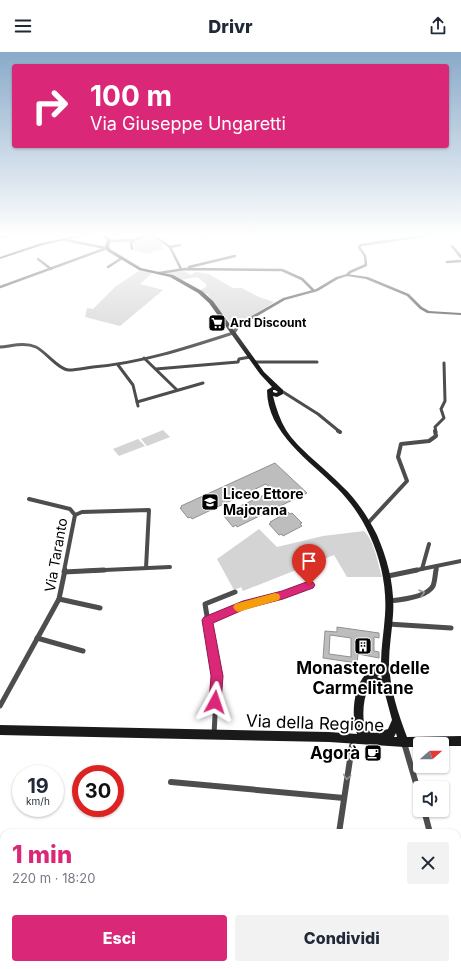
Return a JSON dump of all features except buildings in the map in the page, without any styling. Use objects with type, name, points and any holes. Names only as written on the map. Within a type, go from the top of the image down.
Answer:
[{"type":"main road","points":[[172,277],[204,295],[262,373],[279,392]]},
{"type":"main road","points":[[262,373],[270,392],[281,427],[292,441],[339,486],[351,500],[368,523],[380,552],[388,576],[389,601],[385,665],[388,688],[396,721],[404,742]]},
{"type":"main road","points":[[270,392],[279,392]]},
{"type":"main road","points":[[275,410],[274,399],[279,392]]},
{"type":"main road","points":[[329,737],[354,734],[358,726],[362,687],[368,679],[385,665]]},
{"type":"main road","points":[[362,687],[373,680],[383,683],[388,688]]},
{"type":"main road","points":[[365,740],[391,733],[396,721]]},
{"type":"main road","points":[[358,726],[361,732],[385,741]]},
{"type":"main road","name":"Via della Regione","points":[[0,730],[329,737],[404,742],[461,741]]},
{"type":"street","points":[[0,287],[29,277]]},
{"type":"street","points":[[297,277],[302,279],[314,291]]},
{"type":"street","points":[[0,347],[26,344],[35,346],[66,370],[118,365],[184,349],[237,325],[287,298],[314,291],[341,277]]},
{"type":"street","points":[[359,277],[367,278],[408,295],[421,308],[428,312],[461,314]]},
{"type":"street","points":[[156,369],[238,362],[239,358],[250,357]]},
{"type":"street","points":[[144,358],[177,390]]},
{"type":"street","points":[[254,362],[317,362]]},
{"type":"street","points":[[368,523],[402,485],[408,481],[398,457],[401,444],[429,441],[436,436],[435,427],[444,418],[441,409],[445,401],[444,364]]},
{"type":"street","points":[[118,365],[133,385],[138,404],[177,390],[203,383]]},
{"type":"street","points":[[279,392],[294,398],[318,414],[340,432]]},
{"type":"street","name":"Via Taranto","points":[[0,706],[59,599],[75,515],[70,509],[29,499]]},
{"type":"street","points":[[75,515],[82,512],[149,510],[146,568]]},
{"type":"street","points":[[422,569],[429,544]]},
{"type":"street","points":[[388,576],[461,561]]},
{"type":"street","points":[[389,601],[401,600],[428,592],[433,586],[437,566]]},
{"type":"street","points":[[64,572],[170,567]]},
{"type":"street","points":[[208,620],[243,605],[283,595],[309,585]]},
{"type":"street","points":[[214,735],[217,676],[205,604],[235,592]]},
{"type":"street","points":[[59,599],[100,608]]},
{"type":"street","points":[[388,624],[451,628]]},
{"type":"street","points":[[37,638],[83,651]]},
{"type":"street","points":[[341,829],[344,798],[353,739]]},
{"type":"street","points":[[404,742],[415,781]]},
{"type":"street","points":[[171,782],[344,798]]},
{"type":"street","points":[[426,817],[429,829]]},
{"type":"shaded area","points":[[130,277],[148,277],[140,284],[163,290],[120,326],[85,317],[87,308],[93,309],[115,287]]},
{"type":"shaded area","points":[[174,277],[214,277],[233,288],[242,288],[259,297],[274,302],[246,319],[235,323],[230,323],[208,295],[209,294],[206,294],[200,290],[206,287],[206,284],[197,277],[181,280]]},
{"type":"shaded area","points":[[163,430],[170,437],[147,446],[141,439]]},
{"type":"shaded area","points":[[138,439],[145,446],[119,456],[113,449]]},
{"type":"shaded area","points":[[259,529],[277,547],[323,536],[364,531],[373,546],[382,577],[347,577],[334,555],[243,591],[241,587],[234,590],[217,559]]},
{"type":"slow traffic","points":[[238,607],[275,597]]},
{"type":"place","name":"Ard Discount","points":[[217,323]]},
{"type":"place","name":"Liceo Ettore Majorana","points":[[210,502]]},
{"type":"place","name":"Monastero delle Carmelitane","points":[[363,646]]},
{"type":"place","name":"Agorà","points":[[373,753]]},
{"type":"route","points":[[215,702],[217,676],[208,620],[243,605],[283,595],[309,585]]}]
